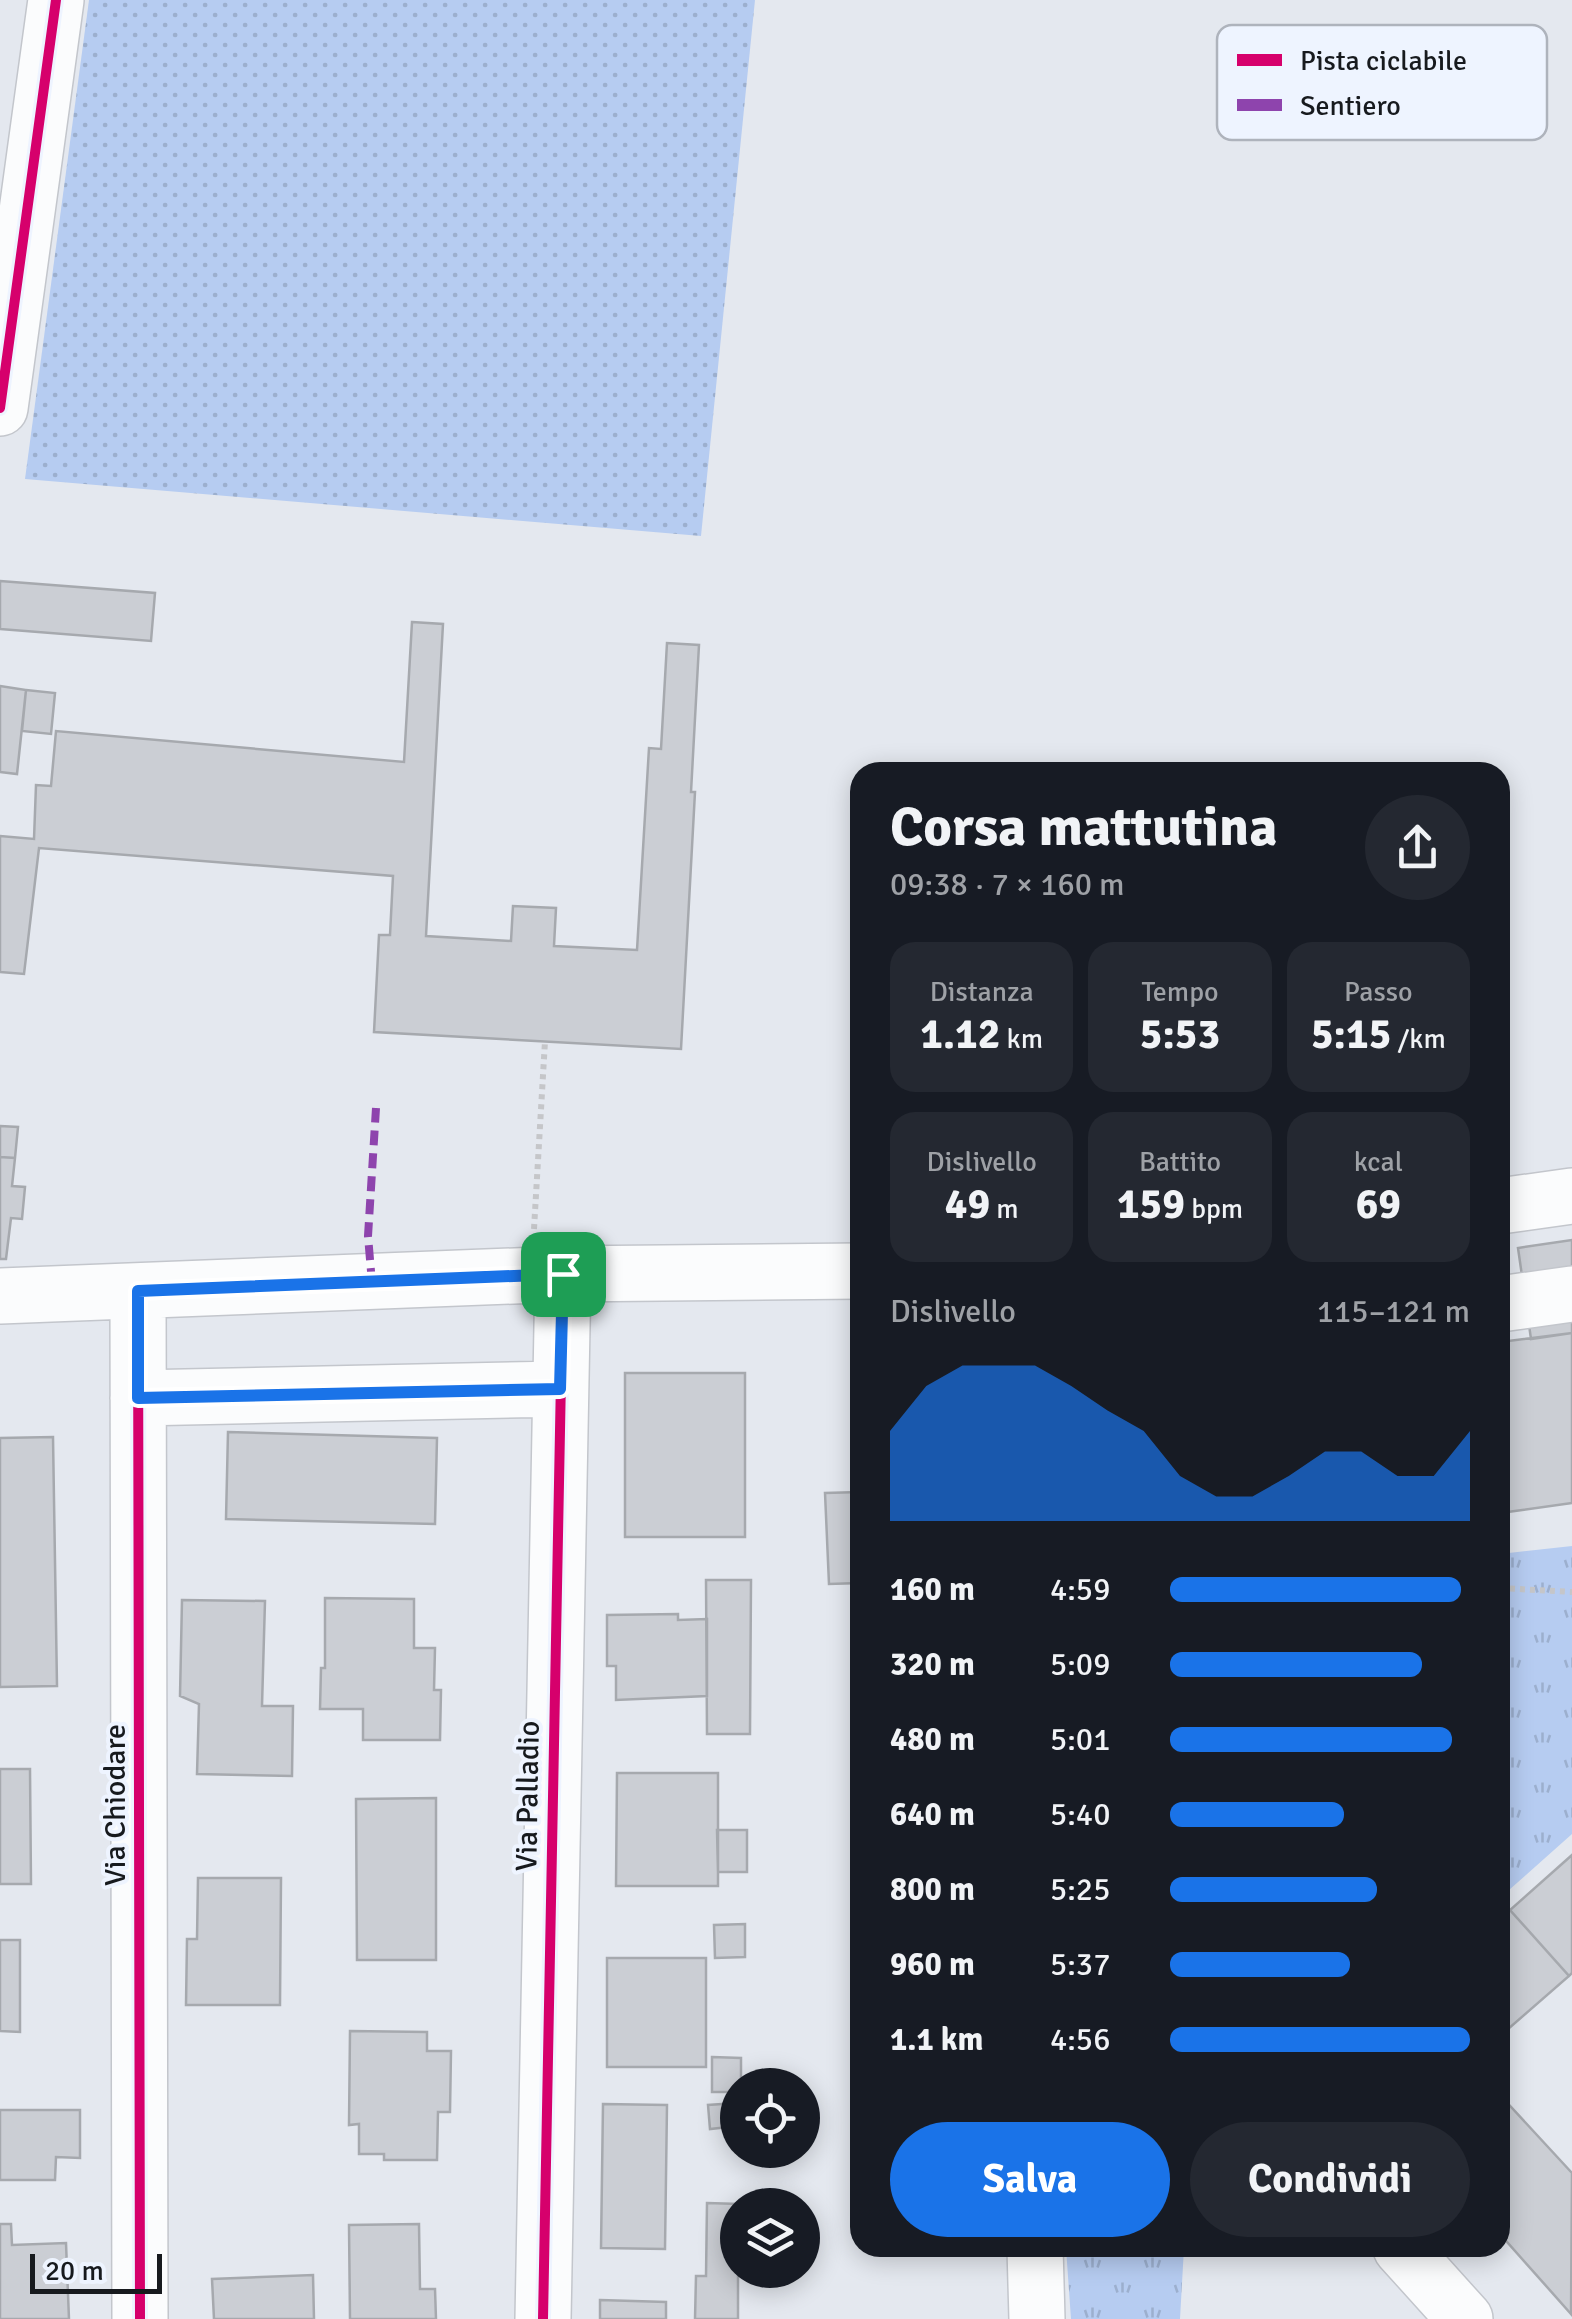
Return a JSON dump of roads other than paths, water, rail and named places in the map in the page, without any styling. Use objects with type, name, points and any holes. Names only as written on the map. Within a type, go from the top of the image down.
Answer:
[{"type":"street","points":[[0,408],[9,295],[56,0]]},
{"type":"street","points":[[1510,1205],[1572,1196]]},
{"type":"street","points":[[0,1296],[138,1291],[548,1253],[850,1270]]},
{"type":"street","name":"Via Palladio","points":[[543,2319],[560,1389],[548,1253]]},
{"type":"street","name":"Via Chiodare","points":[[138,1291],[140,2319]]},
{"type":"street","points":[[1510,1303],[1572,1294]]},
{"type":"street","points":[[138,1398],[560,1389]]},
{"type":"street","points":[[1035,2257],[1037,2319]]},
{"type":"street","points":[[1409,2257],[1465,2319]]}]
